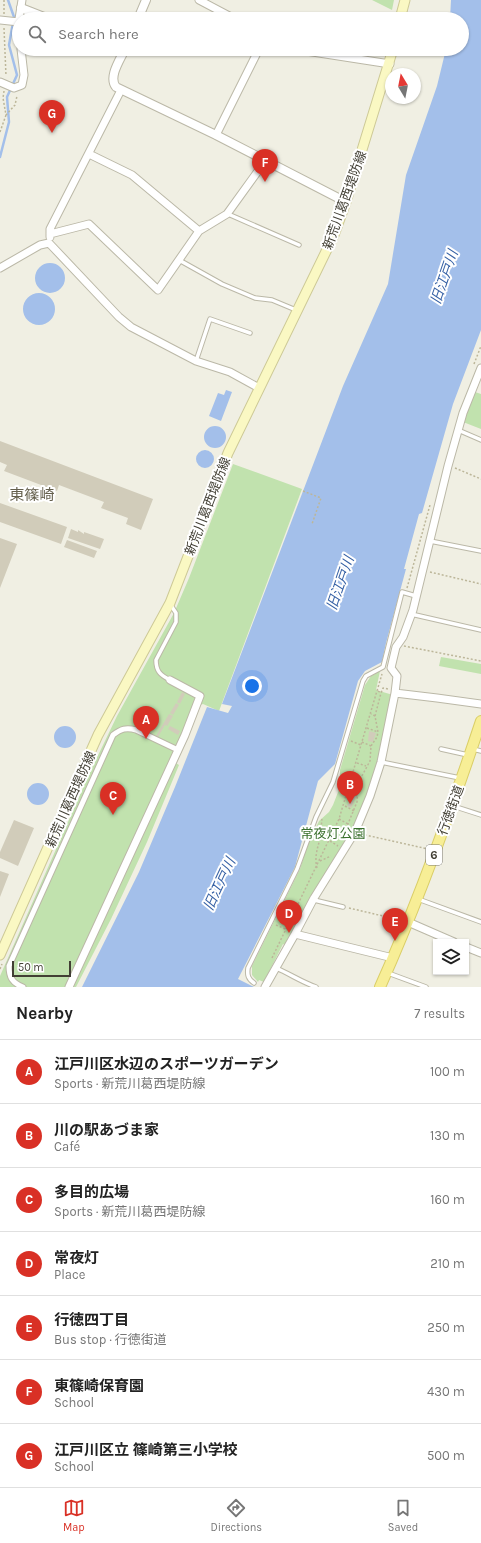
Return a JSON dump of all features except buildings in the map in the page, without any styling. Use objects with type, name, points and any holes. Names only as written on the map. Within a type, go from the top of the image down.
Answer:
[{"type":"main road","points":[[402,12],[405,0]]},
{"type":"main road","name":"新荒川葛西堤防線","points":[[0,955],[98,735],[118,695],[170,603],[228,453],[334,235],[346,202],[392,56]]},
{"type":"main road","name":"行徳街道","points":[[380,987],[418,899],[462,779],[474,752],[481,721]]},
{"type":"street","points":[[141,12],[146,0]]},
{"type":"street","points":[[199,0],[222,12]]},
{"type":"street","points":[[22,4],[36,12]]},
{"type":"street","points":[[7,85],[22,85],[24,80],[22,56]]},
{"type":"street","points":[[120,56],[113,77],[113,84],[121,90],[216,135],[346,202]]},
{"type":"street","points":[[216,135],[256,56]]},
{"type":"street","points":[[334,56],[390,64]]},
{"type":"street","points":[[121,90],[50,229],[49,243],[119,317],[131,327],[196,361],[230,372],[259,388]]},
{"type":"street","points":[[89,154],[132,176],[199,231]]},
{"type":"street","points":[[50,234],[89,224],[158,290],[178,259],[199,231],[226,214],[266,160]]},
{"type":"street","points":[[0,268],[40,245],[49,243]]},
{"type":"street","points":[[265,987],[313,899],[356,832],[370,796],[381,762],[395,694],[397,678],[390,666],[411,614],[458,430],[481,368]]},
{"type":"street","points":[[69,987],[178,750],[200,696],[170,680]]},
{"type":"street","points":[[395,694],[481,704]]},
{"type":"street","points":[[23,987],[16,984],[12,980],[9,973],[9,966],[113,735],[120,730],[129,728],[178,750]]},
{"type":"street","points":[[408,922],[447,939]]},
{"type":"street","points":[[295,934],[393,958]]},
{"type":"street","points":[[469,948],[481,953]]},
{"type":"lane","points":[[226,214],[299,244]]},
{"type":"lane","points":[[178,259],[222,284],[255,298],[272,300],[297,310]]},
{"type":"lane","points":[[196,361],[210,319],[250,333]]},
{"type":"lane","points":[[458,430],[481,440]]},
{"type":"lane","points":[[429,540],[481,551]]},
{"type":"lane","points":[[254,983],[250,980],[247,974],[248,968],[297,870],[313,823],[334,782],[363,681],[366,676],[383,667],[402,592],[416,596]]},
{"type":"lane","points":[[170,603],[176,613],[176,622],[156,660],[156,665],[159,672],[170,680]]},
{"type":"lane","points":[[411,614],[481,630]]},
{"type":"lane","points":[[441,749],[474,752]]},
{"type":"lane","points":[[381,762],[462,779]]},
{"type":"lane","points":[[452,806],[481,815]]},
{"type":"lane","points":[[313,899],[343,907]]},
{"type":"lane","points":[[418,899],[481,922]]},
{"type":"lane","points":[[276,968],[316,987]]},
{"type":"lane","points":[[387,972],[426,987]]},
{"type":"path","points":[[4,0],[12,19]]},
{"type":"path","points":[[6,115],[3,98],[7,85],[12,32]]},
{"type":"path","points":[[0,132],[6,115],[15,105],[17,96]]},
{"type":"path","points":[[448,466],[481,479]]},
{"type":"path","points":[[303,492],[322,498],[312,524]]},
{"type":"path","points":[[422,570],[481,584]]},
{"type":"path","points":[[398,644],[481,661]]},
{"type":"path","points":[[341,840],[354,811],[358,796],[358,785],[371,756],[371,746],[377,737],[378,732],[374,716],[382,690]]},
{"type":"path","points":[[270,963],[340,819],[378,691],[381,692]]},
{"type":"path","points":[[367,728],[378,732]]},
{"type":"path","points":[[346,739],[371,746]]},
{"type":"path","points":[[357,763],[367,767]]},
{"type":"path","points":[[350,786],[358,785]]},
{"type":"path","points":[[348,792],[358,796]]},
{"type":"path","points":[[317,868],[315,859],[318,842],[321,836],[323,805]]},
{"type":"path","points":[[344,806],[354,811]]},
{"type":"path","points":[[340,819],[349,824]]},
{"type":"path","points":[[336,827],[345,832]]},
{"type":"path","points":[[356,832],[436,851]]},
{"type":"path","points":[[330,841],[338,845],[336,850]]},
{"type":"path","points":[[320,861],[334,854]]},
{"type":"path","points":[[343,907],[408,922]]},
{"type":"path","points":[[296,909],[300,911]]},
{"type":"path","points":[[271,922],[286,930]]},
{"type":"green space","points":[[372,0],[394,0],[392,10]]},
{"type":"green space","points":[[475,392],[481,394],[481,429],[463,422]]},
{"type":"green space","points":[[233,464],[302,489],[219,711],[203,704],[200,705],[176,763],[179,765],[147,842],[111,919],[76,987],[0,987],[0,976],[91,770],[117,716],[174,613]]},
{"type":"green space","points":[[441,657],[481,664],[481,674],[439,666]]},
{"type":"green space","name":"常夜灯公園","points":[[380,671],[376,690],[393,695],[372,781],[354,829],[286,946],[283,944],[264,982],[259,980],[258,982],[252,975],[252,966],[300,869],[308,843],[319,821],[329,812],[333,805],[340,787],[340,770],[365,685],[371,676]]},
{"type":"water","name":"旧江戸川","points":[[451,0],[481,0],[481,330],[453,404],[422,513],[419,514],[404,569],[406,569],[382,662],[365,671],[358,681],[335,764],[318,781],[295,867],[238,979],[254,987],[82,987],[139,872],[207,707],[228,713],[232,706],[222,704],[343,386],[388,284],[406,175],[437,86],[444,56],[469,56],[469,12],[450,12]]},
{"type":"water","points":[[50,263],[61,267],[65,278],[61,289],[50,293],[39,289],[35,278],[39,267]]},
{"type":"water","points":[[39,293],[50,298],[55,309],[50,320],[39,325],[28,320],[23,309],[28,298]]},
{"type":"water","points":[[226,390],[232,392],[221,421],[209,416],[218,393],[224,395]]},
{"type":"water","points":[[215,426],[223,429],[226,437],[223,445],[215,448],[207,445],[204,437],[207,429]]},
{"type":"water","points":[[201,450],[209,450],[214,455],[212,466],[209,468],[201,468],[196,463],[196,455]]},
{"type":"water","points":[[65,726],[73,729],[76,737],[73,745],[65,748],[57,745],[54,737],[57,729]]},
{"type":"water","points":[[38,783],[46,786],[49,794],[46,802],[38,805],[30,802],[27,794],[30,786]]},
{"type":"waterway","points":[[8,0],[12,12]]},
{"type":"waterway","points":[[0,157],[9,122],[7,97],[17,75],[9,45],[12,28]]},
{"type":"place","name":"江戸川区立 篠崎第三小学校","points":[[52,133]]},
{"type":"place","name":"東篠崎保育園","points":[[265,182]]},
{"type":"place","name":"江戸川区水辺のスポーツガーデン","points":[[146,739]]},
{"type":"place","name":"川の駅あづま家","points":[[350,804]]},
{"type":"place","name":"多目的広場","points":[[113,815]]},
{"type":"place","name":"常夜灯","points":[[289,933]]},
{"type":"place","name":"行徳四丁目","points":[[395,941]]},
{"type":"district","name":"東篠崎","points":[[32,495]]}]
